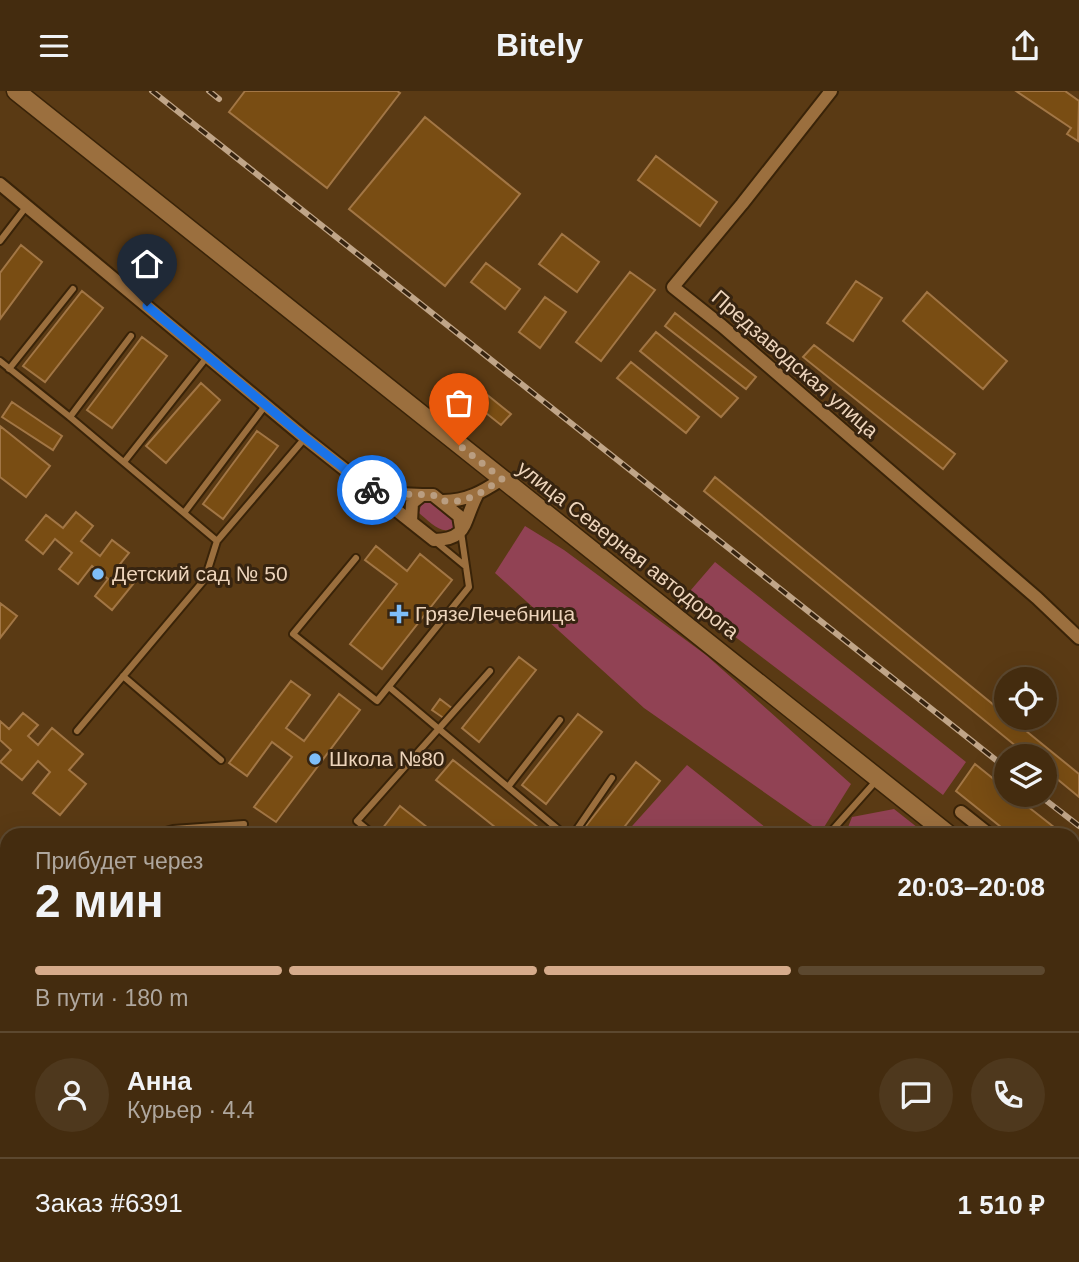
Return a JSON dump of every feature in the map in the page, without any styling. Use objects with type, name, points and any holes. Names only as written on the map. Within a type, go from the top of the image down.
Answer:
[{"type":"main road","name":"улица Северная автодорога","points":[[16,91],[940,828]]},
{"type":"street","name":"Предзаводская улица","points":[[831,91],[743,204],[673,287],[722,326],[1037,598],[1079,638]]},
{"type":"street","points":[[0,184],[305,438],[434,540],[451,539],[461,532],[477,495]]},
{"type":"street","points":[[443,501],[461,501],[477,495],[502,479]]},
{"type":"street","points":[[376,493],[433,495],[459,516],[461,532]]},
{"type":"street","points":[[411,521],[412,503],[422,495]]},
{"type":"street","points":[[961,812],[981,828]]},
{"type":"lane","points":[[0,241],[27,205]]},
{"type":"lane","points":[[9,369],[73,289]]},
{"type":"lane","points":[[71,417],[131,337]]},
{"type":"lane","points":[[124,462],[207,356]]},
{"type":"lane","points":[[0,361],[71,417],[217,541]]},
{"type":"lane","points":[[184,513],[266,405]]},
{"type":"lane","points":[[76,731],[205,579],[217,541],[305,438]]},
{"type":"lane","points":[[356,558],[293,634],[377,701],[469,586],[461,532]]},
{"type":"lane","points":[[434,540],[464,565]]},
{"type":"lane","points":[[366,828],[358,821],[490,671]]},
{"type":"lane","points":[[123,676],[221,760]]},
{"type":"lane","points":[[388,687],[557,828]]},
{"type":"lane","points":[[508,787],[560,720]]},
{"type":"lane","points":[[834,828],[878,777]]},
{"type":"lane","points":[[578,828],[612,778]]},
{"type":"lane","points":[[187,828],[244,824]]},
{"type":"shaded area","points":[[431,499],[454,517],[456,524],[452,528],[442,530],[419,513],[422,501]]},
{"type":"shaded area","points":[[525,526],[564,550],[706,655],[851,784],[824,828],[815,828],[644,708],[495,573]]},
{"type":"shaded area","points":[[715,562],[966,762],[943,795],[684,598]]},
{"type":"shaded area","points":[[687,765],[766,828],[630,828]]},
{"type":"shaded area","points":[[894,809],[918,828],[848,828],[852,817]]},
{"type":"building","points":[[245,91],[400,93],[327,188],[229,112]]},
{"type":"building","points":[[1016,91],[1065,91],[1079,101],[1078,141],[1067,134],[1071,128]]},
{"type":"building","points":[[425,117],[520,194],[445,286],[349,209]]},
{"type":"building","points":[[656,156],[717,202],[700,226],[638,180]]},
{"type":"building","points":[[562,234],[599,262],[577,292],[539,264]]},
{"type":"building","points":[[21,245],[42,262],[0,319],[0,273]]},
{"type":"building","points":[[486,263],[520,289],[505,309],[471,282]]},
{"type":"building","points":[[630,272],[655,290],[601,361],[576,342]]},
{"type":"building","points":[[856,281],[882,298],[853,341],[827,323]]},
{"type":"building","points":[[82,291],[103,308],[45,382],[23,366]]},
{"type":"building","points":[[927,292],[1007,361],[983,389],[903,321]]},
{"type":"building","points":[[545,297],[566,312],[540,348],[519,332]]},
{"type":"building","points":[[675,313],[756,377],[746,389],[665,326]]},
{"type":"building","points":[[656,332],[738,398],[721,417],[640,351]]},
{"type":"building","points":[[142,337],[167,356],[112,428],[87,410]]},
{"type":"building","points":[[814,345],[955,454],[943,469],[803,357]]},
{"type":"building","points":[[631,362],[699,417],[686,433],[617,378]]},
{"type":"building","points":[[470,381],[511,414],[501,425],[461,393]]},
{"type":"building","points":[[201,383],[220,400],[166,463],[146,446]]},
{"type":"building","points":[[12,402],[62,436],[53,450],[2,417]]},
{"type":"building","points":[[0,426],[50,466],[26,497],[0,477]]},
{"type":"building","points":[[257,431],[278,446],[223,519],[203,504]]},
{"type":"building","points":[[715,477],[994,705],[994,728],[704,491]]},
{"type":"building","points":[[76,512],[93,526],[81,541],[100,556],[112,540],[129,553],[116,569],[134,583],[112,610],[95,596],[108,579],[92,566],[78,584],[59,569],[72,553],[55,539],[43,554],[26,540],[46,515],[63,528]]},
{"type":"building","name":"ГрязеЛечебница","points":[[376,546],[407,571],[420,554],[452,580],[382,669],[350,644],[397,584],[365,560]]},
{"type":"building","points":[[0,603],[17,616],[0,638]]},
{"type":"building","points":[[519,657],[536,670],[479,742],[462,728]]},
{"type":"building","points":[[291,681],[310,695],[286,728],[304,741],[339,694],[360,710],[276,822],[254,807],[292,757],[272,742],[247,776],[229,763]]},
{"type":"building","points":[[440,699],[453,709],[445,719],[432,710]]},
{"type":"building","points":[[23,713],[38,725],[28,736],[38,745],[52,728],[83,754],[69,770],[86,784],[60,815],[33,793],[50,772],[38,761],[22,780],[0,762],[11,750],[0,740],[0,721],[9,729]]},
{"type":"building","points":[[578,714],[602,732],[546,804],[522,785]]},
{"type":"building","points":[[996,730],[1025,730],[1042,744],[1013,744]]},
{"type":"building","points":[[1057,756],[1079,774],[1079,797],[1057,779]]},
{"type":"building","points":[[453,760],[539,828],[496,828],[436,780]]},
{"type":"building","points":[[636,762],[660,781],[623,828],[584,828]]},
{"type":"building","points":[[975,764],[994,779],[994,807],[1028,807],[1055,828],[1002,828],[956,791]]},
{"type":"building","points":[[400,806],[428,828],[383,828]]},
{"type":"railway","points":[[152,91],[994,758]]},
{"type":"railway","points":[[209,91],[219,99]]},
{"type":"railway","points":[[1054,807],[1079,826]]},
{"type":"way so far","points":[[372,490],[376,493],[433,495],[443,501],[461,501],[477,495],[502,479],[459,445]]},
{"type":"place","name":"Детский сад № 50","points":[[98,574]]},
{"type":"place","name":"ГрязеЛечебница","points":[[399,614]]},
{"type":"place","name":"Школа №80","points":[[315,759]]},
{"type":"route","points":[[147,306],[305,438],[372,490]]}]
